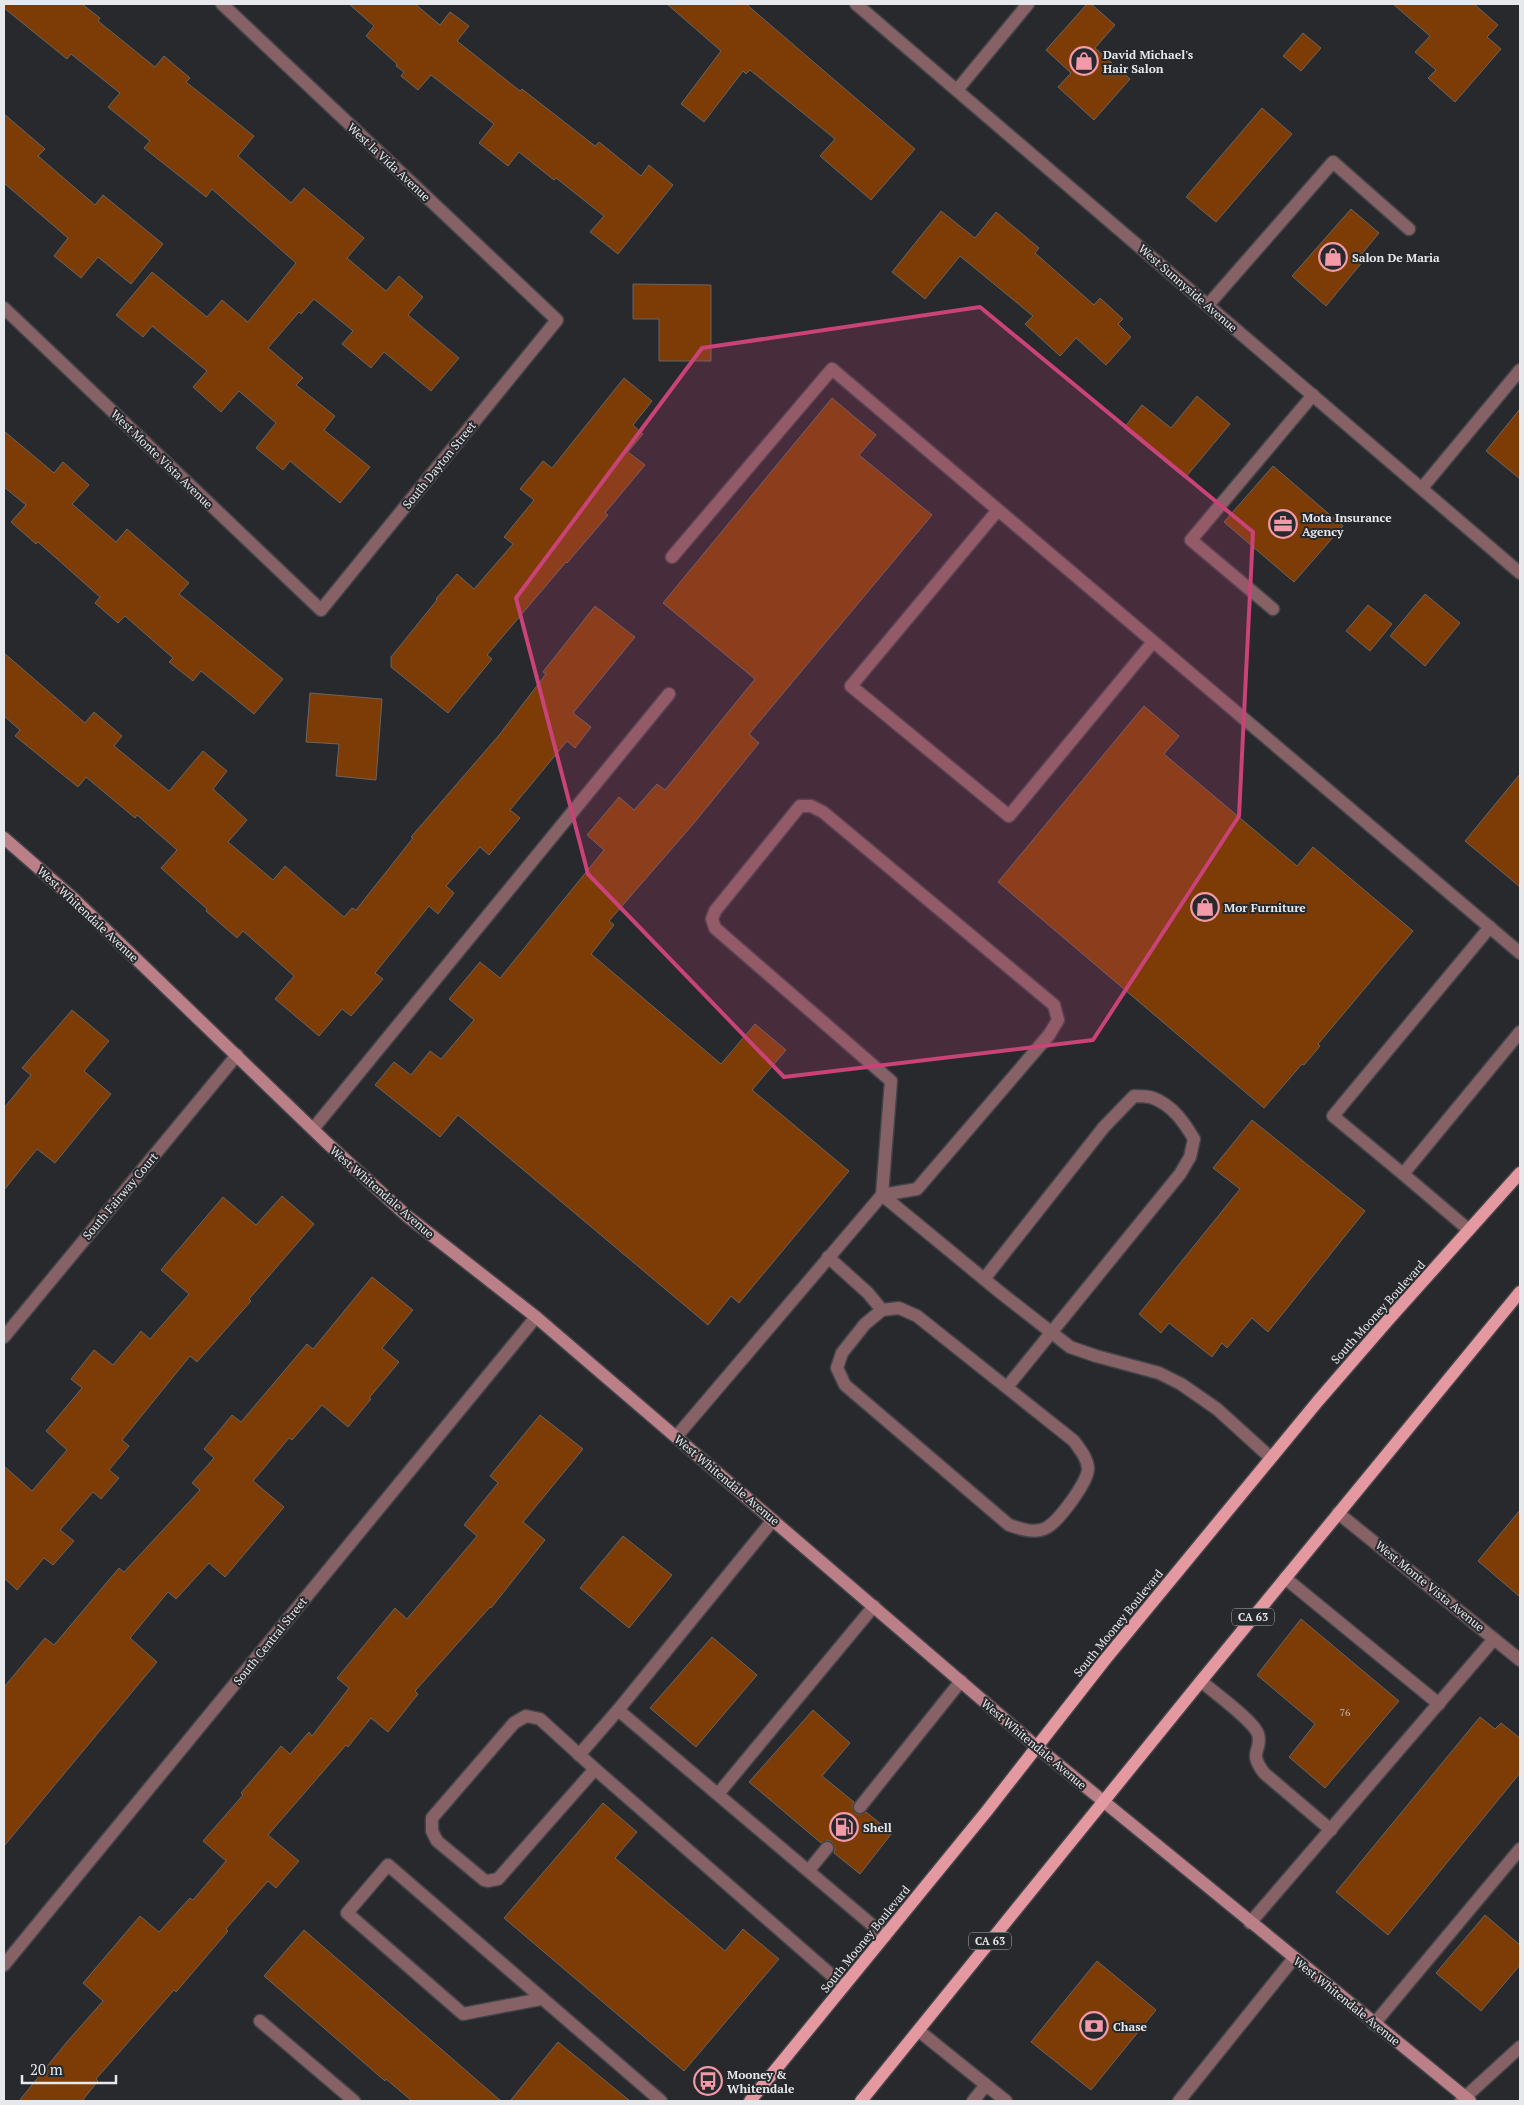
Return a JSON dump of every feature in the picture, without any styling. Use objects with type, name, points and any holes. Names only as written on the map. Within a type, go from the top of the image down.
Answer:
[{"type":"main road","name":"South Mooney Boulevard","points":[[750,2101],[886,1936],[1104,1661],[1355,1356],[1520,1173]]},
{"type":"main road","name":"CA 63","points":[[861,2101],[1201,1681],[1520,1292]]},
{"type":"street","name":"West la Vida Avenue","points":[[222,4],[557,320]]},
{"type":"street","name":"West Sunnyside Avenue","points":[[856,4],[1520,573]]},
{"type":"street","points":[[957,90],[1028,4]]},
{"type":"street","points":[[1208,305],[1333,162],[1409,229]]},
{"type":"street","name":"West Monte Vista Avenue","points":[[4,308],[321,610]]},
{"type":"street","name":"South Dayton Street","points":[[321,610],[557,320]]},
{"type":"street","points":[[672,557],[832,369],[1520,953]]},
{"type":"street","points":[[1422,488],[1520,370]]},
{"type":"street","points":[[1273,609],[1191,540],[1313,395]]},
{"type":"street","points":[[998,510],[852,686],[1009,816],[1153,642]]},
{"type":"street","points":[[313,1129],[669,694]]},
{"type":"street","points":[[676,1437],[882,1195],[891,1081],[715,928],[712,919],[714,911],[800,806],[811,806],[823,812],[1054,1005],[1058,1020],[1049,1035],[917,1189],[882,1195]]},
{"type":"street","name":"West Whitendale Avenue","points":[[4,838],[74,899],[313,1129],[407,1216],[536,1317],[1037,1747],[1465,2100]]},
{"type":"street","points":[[1469,1230],[1334,1116],[1490,927]]},
{"type":"street","points":[[1403,1174],[1520,1032]]},
{"type":"street","name":"South Fairway Court","points":[[4,1337],[237,1055]]},
{"type":"street","points":[[984,1280],[1120,1109],[1134,1096],[1152,1097],[1170,1108],[1185,1123],[1194,1139],[1190,1157],[1166,1193],[1050,1332],[1007,1387]]},
{"type":"street","points":[[882,1195],[984,1280],[1070,1346],[1096,1356],[1159,1373],[1181,1384],[1218,1409],[1271,1458]]},
{"type":"street","points":[[828,1257],[868,1293],[882,1310]]},
{"type":"street","points":[[898,1308],[917,1316],[1074,1441],[1085,1455],[1088,1470],[1082,1488],[1046,1528],[1027,1531],[1009,1525],[845,1385],[838,1368],[842,1352],[865,1324],[882,1310],[898,1308]]},
{"type":"street","name":"South Central Street","points":[[4,1965],[536,1317]]},
{"type":"street","name":"West Monte Vista Avenue","points":[[1338,1513],[1520,1660]]},
{"type":"street","points":[[579,1755],[773,1520]]},
{"type":"street","points":[[1285,1578],[1439,1704]]},
{"type":"street","points":[[718,1794],[874,1606]]},
{"type":"street","points":[[1250,1923],[1494,1639]]},
{"type":"street","points":[[860,1807],[961,1681]]},
{"type":"street","points":[[1201,1681],[1247,1720],[1257,1731],[1259,1741],[1255,1751],[1256,1762],[1264,1773],[1273,1783],[1331,1830]]},
{"type":"street","points":[[618,1710],[886,1936]]},
{"type":"street","points":[[595,1769],[498,1880],[484,1880],[437,1841],[434,1836],[431,1825],[432,1818],[520,1719],[526,1716],[540,1719],[844,1986]]},
{"type":"street","points":[[809,1870],[827,1848]]},
{"type":"street","points":[[1374,2024],[1520,1849]]},
{"type":"street","points":[[542,1999],[463,2014],[347,1913],[388,1865],[661,2101]]},
{"type":"street","points":[[1179,2101],[1294,1958]]},
{"type":"street","points":[[260,2021],[354,2101]]},
{"type":"street","points":[[919,2031],[1006,2101]]},
{"type":"street","points":[[1465,2100],[1520,2047]]},
{"type":"street","points":[[973,2101],[986,2085]]},
{"type":"highlighted area","points":[[980,307],[1253,532],[1239,816],[1093,1040],[784,1077],[588,874],[516,598],[702,348]]},
{"type":"building","points":[[4,4],[82,4],[100,18],[98,21],[155,67],[164,56],[190,78],[186,82],[254,136],[238,156],[291,203],[304,188],[364,238],[347,258],[386,291],[399,276],[423,297],[408,315],[459,358],[431,391],[384,352],[371,368],[342,344],[353,331],[314,299],[301,314],[299,312],[268,348],[303,378],[296,385],[335,416],[324,430],[370,467],[340,503],[290,461],[283,470],[256,448],[276,423],[239,391],[221,412],[193,387],[207,371],[152,326],[143,337],[116,315],[152,272],[207,317],[222,300],[248,322],[296,263],[212,189],[206,197],[144,148],[150,141],[108,107],[120,93],[71,54],[67,59],[4,8]]},
{"type":"building","points":[[349,4],[415,4],[440,25],[450,12],[469,26],[457,41],[520,91],[522,89],[595,146],[599,142],[641,176],[649,165],[673,185],[618,254],[590,232],[604,216],[519,152],[508,166],[479,143],[494,124],[431,75],[418,90],[401,76],[404,72],[396,66],[397,64],[366,36],[374,26]]},
{"type":"building","points":[[667,4],[746,4],[915,149],[871,200],[820,156],[835,139],[750,70],[746,74],[743,71],[704,122],[681,104],[721,51]]},
{"type":"building","name":"David Michael's Hair Salon","points":[[1087,4],[1091,4],[1115,25],[1095,48],[1130,79],[1094,120],[1058,87],[1071,73],[1046,50]]},
{"type":"building","points":[[1393,4],[1474,4],[1498,25],[1487,37],[1501,49],[1455,102],[1428,78],[1436,70],[1415,52],[1430,36]]},
{"type":"building","points":[[1303,33],[1321,48],[1301,71],[1283,56]]},
{"type":"building","points":[[1262,108],[1292,134],[1216,222],[1186,197]]},
{"type":"building","points":[[4,114],[45,149],[38,156],[95,205],[103,195],[163,244],[131,284],[98,257],[81,278],[54,256],[68,238],[4,183]]},
{"type":"building","name":"Salon De Maria","points":[[1351,209],[1379,233],[1360,256],[1364,260],[1326,306],[1292,276]]},
{"type":"building","points":[[941,211],[975,238],[996,212],[1039,248],[1035,253],[1094,305],[1100,298],[1123,319],[1118,324],[1131,337],[1106,365],[1076,338],[1060,356],[1025,324],[1033,316],[960,256],[925,299],[892,272]]},
{"type":"building","points":[[633,284],[711,285],[711,361],[659,361],[659,319],[633,319]]},
{"type":"building","points":[[624,378],[652,401],[633,425],[643,434],[628,452],[645,465],[605,513],[608,515],[487,655],[492,659],[448,713],[391,667],[391,657],[457,574],[474,589],[513,544],[504,537],[534,500],[520,489],[543,461],[552,468]]},
{"type":"building","points":[[1197,396],[1230,424],[1185,478],[1124,428],[1142,405],[1171,428]]},
{"type":"building","points":[[832,398],[876,435],[859,455],[932,515],[749,734],[759,743],[694,823],[609,921],[614,925],[591,954],[721,1064],[755,1024],[786,1050],[752,1090],[849,1171],[739,1303],[731,1296],[708,1325],[458,1115],[440,1137],[375,1085],[394,1062],[411,1075],[430,1051],[441,1059],[474,1020],[449,999],[480,962],[500,978],[604,850],[587,835],[619,797],[634,810],[657,784],[665,790],[755,679],[663,603]]},
{"type":"building","points":[[1520,409],[1520,479],[1486,451]]},
{"type":"building","points":[[4,431],[54,473],[63,462],[89,485],[72,504],[116,542],[127,529],[189,583],[179,594],[283,679],[254,714],[201,671],[193,681],[169,662],[173,658],[125,616],[118,623],[95,603],[100,597],[38,542],[36,544],[11,522],[26,505],[4,487]]},
{"type":"building","name":"Mota Insurance Agency","points":[[1273,466],[1343,526],[1294,582],[1224,522]]},
{"type":"building","points":[[1425,594],[1460,623],[1425,666],[1390,636]]},
{"type":"building","points":[[1368,605],[1392,624],[1370,651],[1346,631]]},
{"type":"building","points":[[595,606],[635,637],[573,713],[591,727],[575,748],[567,741],[510,810],[520,818],[489,855],[480,847],[446,886],[454,893],[438,914],[429,906],[375,973],[383,979],[351,1016],[342,1009],[319,1036],[275,999],[294,976],[243,931],[237,938],[161,868],[177,850],[137,815],[135,818],[86,777],[78,787],[15,736],[20,730],[4,716],[4,653],[85,723],[94,712],[122,736],[114,746],[169,791],[203,751],[227,771],[213,789],[247,820],[228,842],[273,880],[285,866],[344,917],[352,908],[356,910],[413,838],[411,837],[500,734],[546,674],[543,672]]},
{"type":"building","points":[[310,693],[382,699],[376,780],[336,776],[339,744],[306,742]]},
{"type":"building","name":"Mor Furniture","points":[[1144,706],[1179,736],[1164,754],[1297,866],[1313,847],[1413,931],[1318,1044],[1320,1046],[1264,1108],[998,882]]},
{"type":"building","points":[[1520,774],[1520,887],[1465,841]]},
{"type":"building","points":[[72,1010],[109,1041],[84,1071],[111,1094],[55,1163],[37,1149],[4,1190],[4,1108],[31,1075],[22,1068]]},
{"type":"building","points":[[1252,1120],[1365,1211],[1268,1332],[1252,1318],[1227,1348],[1222,1343],[1212,1357],[1169,1323],[1161,1333],[1139,1314],[1240,1189],[1213,1168]]},
{"type":"building","points":[[282,1196],[314,1224],[249,1299],[251,1301],[197,1362],[190,1356],[122,1440],[129,1446],[109,1470],[119,1478],[101,1499],[93,1492],[60,1530],[74,1541],[53,1565],[44,1558],[17,1590],[4,1578],[4,1466],[32,1491],[67,1450],[46,1431],[82,1388],[71,1379],[94,1350],[113,1365],[141,1331],[150,1339],[189,1294],[161,1270],[223,1197],[256,1225]]},
{"type":"building","points":[[372,1277],[413,1310],[382,1348],[399,1362],[348,1427],[322,1405],[292,1440],[289,1438],[253,1481],[284,1507],[225,1577],[209,1563],[176,1599],[168,1592],[130,1638],[157,1662],[4,1846],[4,1687],[45,1638],[54,1645],[119,1568],[124,1572],[200,1490],[192,1483],[214,1458],[204,1449],[232,1415],[241,1422],[307,1344],[313,1349]]},
{"type":"building","points":[[540,1415],[583,1449],[523,1522],[545,1540],[491,1608],[415,1691],[418,1694],[388,1732],[371,1718],[348,1747],[346,1745],[268,1835],[299,1861],[276,1888],[268,1881],[226,1929],[228,1931],[176,1992],[174,1990],[96,2079],[98,2081],[82,2101],[19,2101],[103,2001],[83,1983],[140,1916],[159,1932],[190,1898],[193,1900],[226,1861],[203,1841],[243,1795],[241,1793],[281,1746],[290,1754],[309,1732],[312,1736],[349,1688],[337,1678],[395,1608],[407,1619],[477,1536],[464,1525],[498,1483],[490,1476]]},
{"type":"building","points":[[1520,1510],[1520,1597],[1478,1561]]},
{"type":"building","points":[[623,1536],[672,1575],[629,1628],[580,1588]]},
{"type":"building","points":[[1301,1619],[1399,1701],[1325,1788],[1289,1757],[1315,1724],[1257,1675]]},
{"type":"building","points":[[712,1637],[757,1675],[696,1747],[650,1708]]},
{"type":"building","points":[[813,1710],[850,1743],[822,1776],[854,1802],[852,1806],[855,1813],[859,1815],[866,1812],[892,1833],[860,1874],[834,1853],[835,1849],[832,1842],[828,1840],[821,1843],[749,1782]]},
{"type":"building","points":[[1480,1717],[1495,1729],[1501,1723],[1520,1738],[1520,1773],[1388,1935],[1336,1892]]},
{"type":"building","points":[[603,1803],[637,1832],[615,1858],[725,1951],[743,1929],[779,1959],[684,2071],[504,1918]]},
{"type":"building","points":[[1485,1915],[1520,1945],[1520,1965],[1481,2011],[1436,1973]]},
{"type":"building","points":[[304,1930],[501,2101],[412,2101],[386,2079],[385,2081],[264,1976]]},
{"type":"building","name":"Chase","points":[[1097,1961],[1156,2010],[1091,2090],[1031,2042]]},
{"type":"building","points":[[558,2042],[630,2101],[510,2101]]},
{"type":"place","name":"David Michael's Hair Salon","points":[[1084,61]]},
{"type":"place","name":"Salon De Maria","points":[[1333,257]]},
{"type":"place","name":"Mota Insurance Agency","points":[[1283,524]]},
{"type":"place","name":"Mor Furniture","points":[[1205,907]]},
{"type":"place","name":"Shell","points":[[844,1827]]},
{"type":"place","name":"Chase","points":[[1094,2026]]},
{"type":"place","name":"Mooney & Whitendale","points":[[708,2081]]}]
